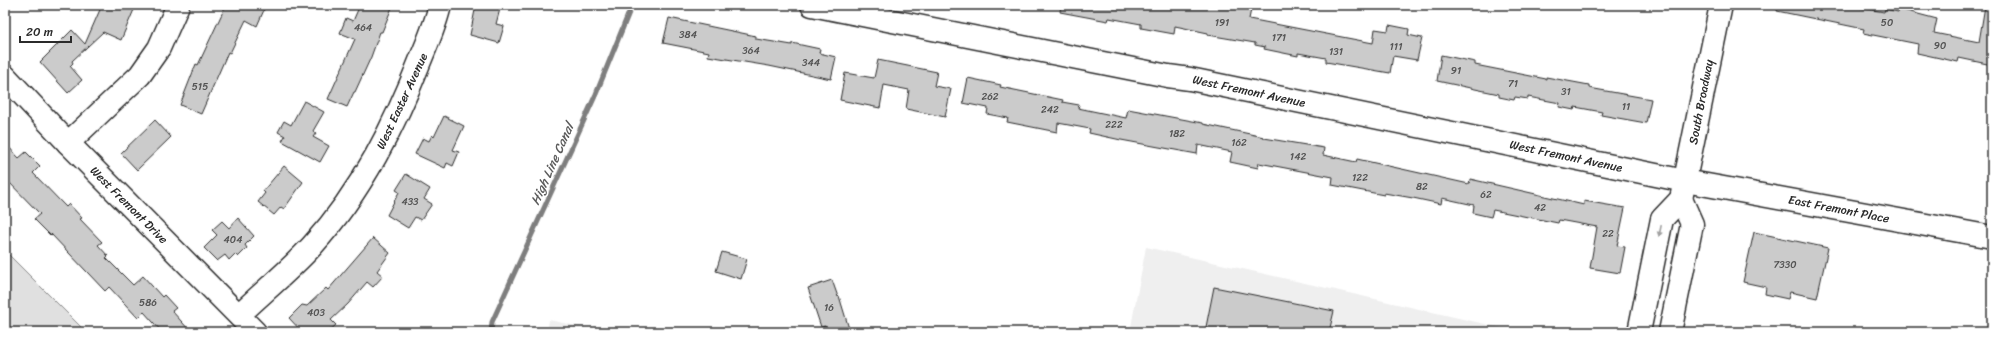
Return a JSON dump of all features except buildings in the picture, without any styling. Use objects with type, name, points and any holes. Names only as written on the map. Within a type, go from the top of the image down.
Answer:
[{"type":"street","points":[[68,143],[140,75],[159,48],[178,5]]},
{"type":"street","name":"West Easter Avenue","points":[[239,315],[311,246],[341,211],[374,162],[392,128],[417,74],[434,29],[440,5]]},
{"type":"street","name":"West Fremont Avenue","points":[[812,5],[1160,74],[1190,78],[1683,190]]},
{"type":"street","name":"South Broadway","points":[[1683,190],[1721,5]]},
{"type":"street","name":"West Fremont Drive","points":[[5,76],[68,143],[255,332]]},
{"type":"street","points":[[1639,332],[1662,219],[1683,190]]},
{"type":"street","points":[[1670,332],[1692,224],[1683,190]]},
{"type":"street","name":"East Fremont Place","points":[[1683,190],[1992,237]]},
{"type":"shaded area","points":[[1146,247],[1520,332],[1130,332]]},
{"type":"shaded area","points":[[5,251],[86,332],[5,332]]},
{"type":"shaded area","points":[[549,320],[606,332],[547,332]]},
{"type":"waterway","name":"High Line Canal","points":[[491,332],[492,322],[596,94],[632,5]]}]
